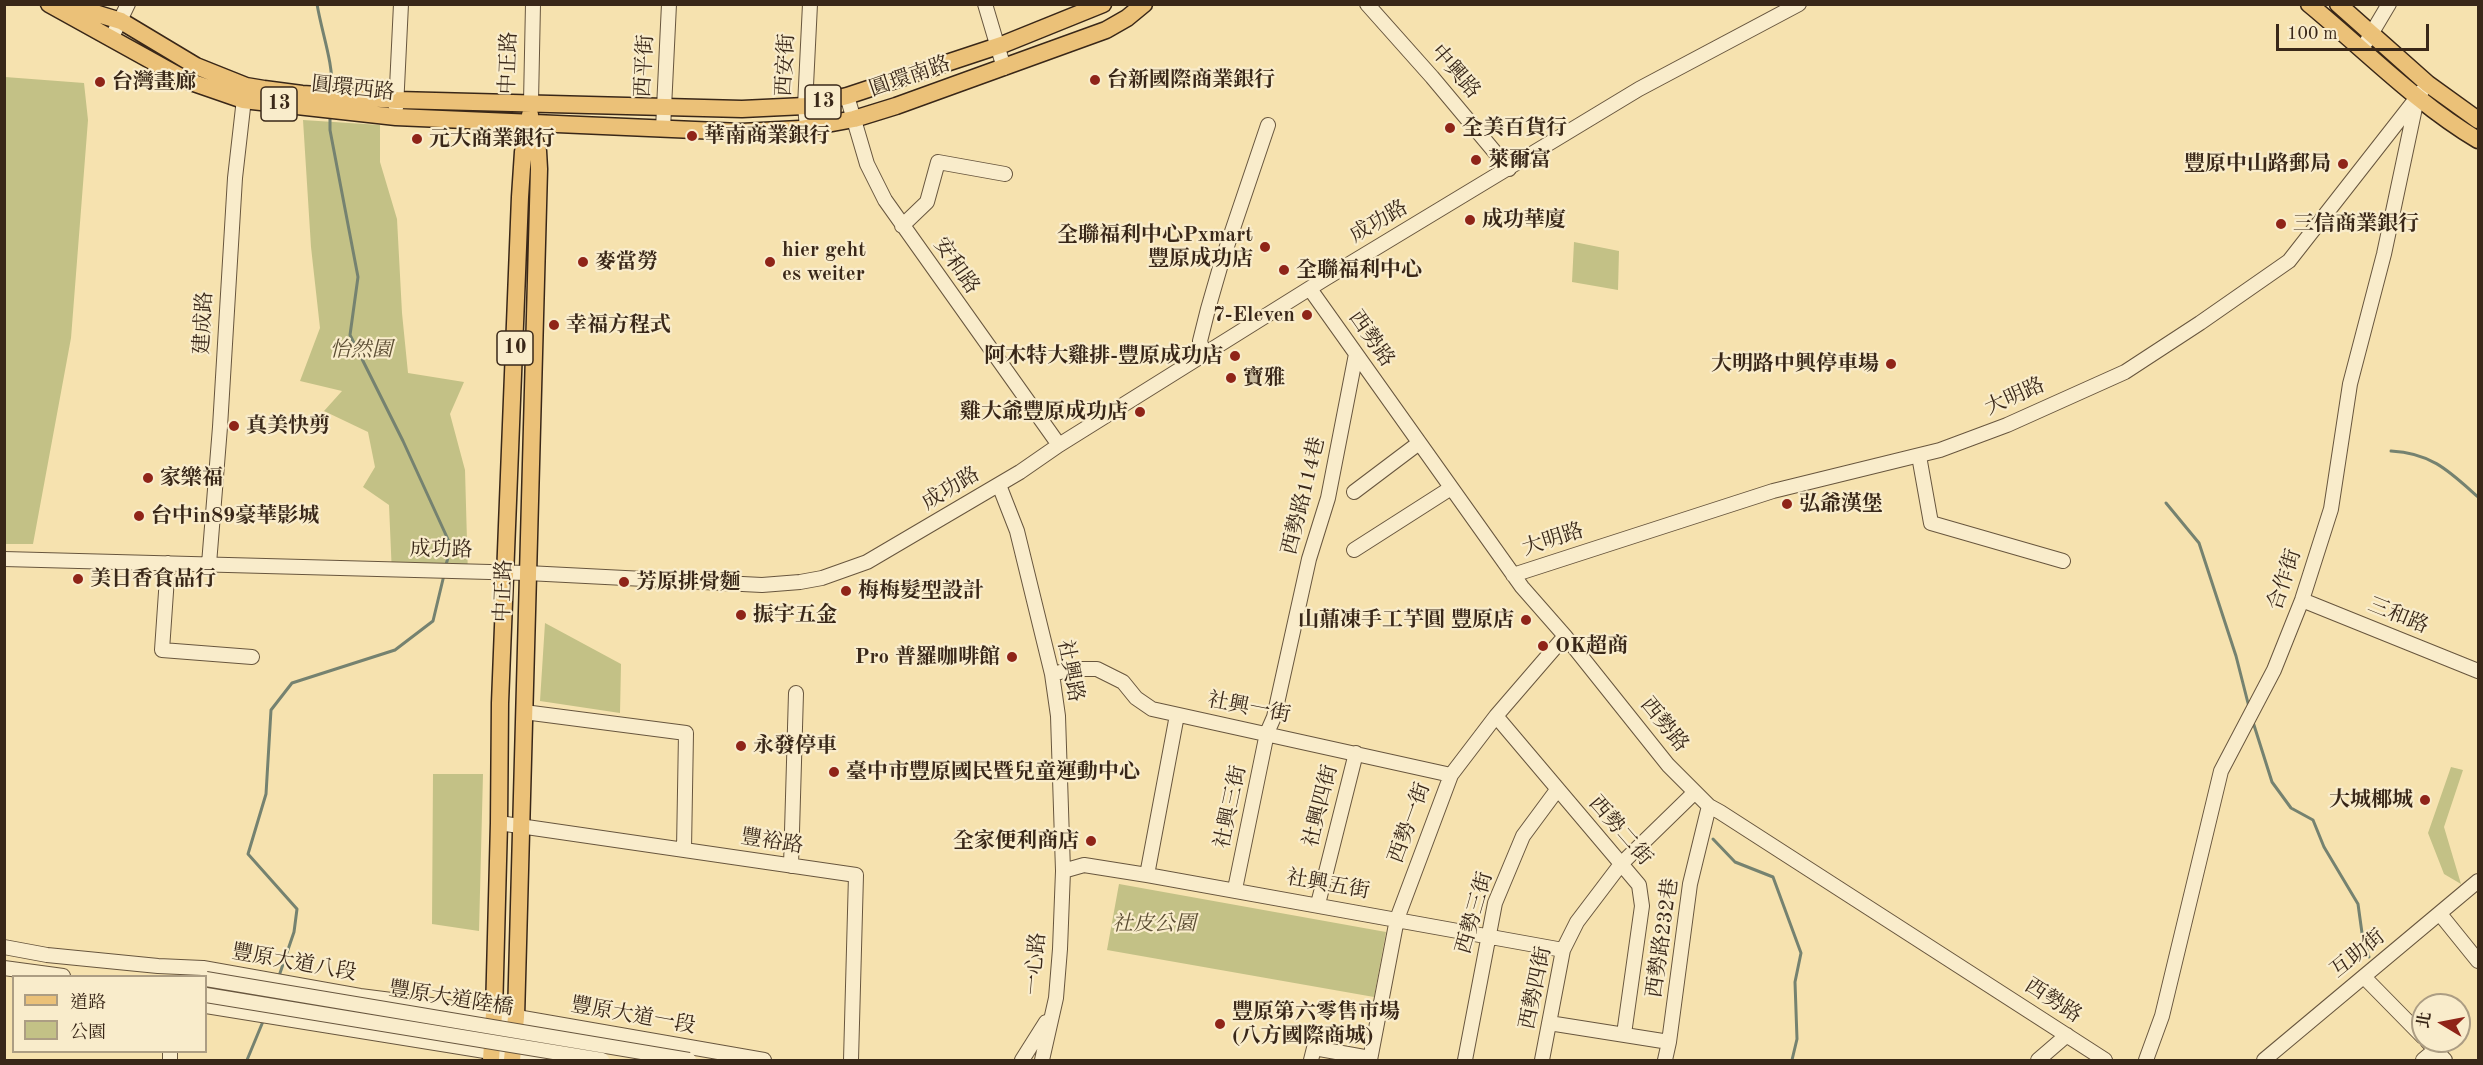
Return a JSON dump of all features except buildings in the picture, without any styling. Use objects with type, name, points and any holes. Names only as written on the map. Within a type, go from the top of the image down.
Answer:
[{"type":"main road","name":"圓環西路","points":[[50,4],[188,81],[245,93],[302,94],[530,124]]},
{"type":"main road","name":"圓環西路","points":[[77,4],[88,11],[121,21],[245,93]]},
{"type":"main road","name":"圓環南路","points":[[531,102],[664,108],[742,109],[805,106],[847,96],[998,46],[1102,4]]},
{"type":"main road","name":"圓環南路","points":[[530,124],[741,132],[807,128],[854,119],[1004,68],[1106,30],[1127,18],[1144,4]]},
{"type":"main road","points":[[2309,4],[2478,120]]},
{"type":"main road","points":[[2338,4],[2367,42],[2417,99],[2478,140]]},
{"type":"main road","name":"圓環西路","points":[[396,108],[531,102]]},
{"type":"main road","name":"中正路","points":[[491,1056],[505,572],[520,197],[523,152],[530,124],[531,102]]},
{"type":"main road","name":"中正路","points":[[512,1058],[516,1017],[522,825],[539,169],[538,151],[530,124]]},
{"type":"street","points":[[111,39],[128,4]]},
{"type":"street","points":[[396,108],[401,4]]},
{"type":"street","name":"中正路","points":[[531,102],[533,4]]},
{"type":"street","name":"西平街","points":[[663,129],[669,4]]},
{"type":"street","name":"西安街","points":[[807,128],[805,106],[810,4]]},
{"type":"street","points":[[985,4],[1004,68]]},
{"type":"street","name":"中興路","points":[[1367,4],[1432,76],[1509,169]]},
{"type":"street","name":"成功路","points":[[4,559],[505,572],[762,585],[822,578],[867,562],[999,485],[1310,289],[1639,89],[1798,4]]},
{"type":"street","points":[[2367,42],[2390,4]]},
{"type":"street","name":"大明路","points":[[1513,575],[1773,491],[1919,456],[2007,424],[2126,372],[2289,261],[2428,84]]},
{"type":"street","name":"建成路","points":[[209,564],[220,428],[225,310],[235,178],[245,93]]},
{"type":"street","name":"安和路","points":[[847,96],[867,164],[902,226],[1059,446]]},
{"type":"street","name":"合作街","points":[[2146,1060],[2162,1016],[2221,771],[2274,670],[2302,600],[2331,509],[2350,384],[2382,264],[2417,99]]},
{"type":"street","points":[[1204,355],[1200,341],[1208,309],[1268,125]]},
{"type":"street","points":[[902,226],[927,202],[938,162],[1005,174]]},
{"type":"street","name":"西勢路","points":[[1310,289],[1513,575],[1668,765],[1709,806],[2105,1060]]},
{"type":"street","name":"西勢路114巷","points":[[1267,733],[1274,717],[1309,559],[1328,498],[1356,354]]},
{"type":"street","points":[[1354,492],[1419,443]]},
{"type":"street","points":[[1919,456],[1932,523],[2063,561]]},
{"type":"street","name":"社興路","points":[[999,485],[1017,531],[1052,674],[1058,716],[1063,871]]},
{"type":"street","points":[[1354,549],[1451,488]]},
{"type":"street","points":[[168,563],[162,650],[252,657]]},
{"type":"street","name":"三和路","points":[[2302,600],[2478,671]]},
{"type":"street","name":"西勢一街","points":[[1370,1059],[1397,919],[1451,775],[1496,716],[1565,636]]},
{"type":"street","name":"社興一街","points":[[1052,674],[1073,669],[1097,669],[1123,682],[1136,698],[1152,709],[1451,775]]},
{"type":"street","points":[[791,866],[796,693]]},
{"type":"street","points":[[524,712],[686,733],[684,849]]},
{"type":"street","points":[[1147,875],[1177,715]]},
{"type":"street","name":"西勢二街","points":[[1496,716],[1639,885],[1642,906],[1624,1034]]},
{"type":"street","name":"社興三街","points":[[1235,889],[1267,733]]},
{"type":"street","name":"社興四街","points":[[1318,904],[1356,753]]},
{"type":"street","name":"西勢三街","points":[[1465,1060],[1487,935],[1495,903],[1523,836],[1557,790]]},
{"type":"street","name":"西勢四街","points":[[1542,1060],[1563,950],[1577,922],[1621,864],[1695,792]]},
{"type":"street","name":"西勢路232巷","points":[[1665,1060],[1670,1042],[1690,884],[1709,806]]},
{"type":"street","name":"豐裕路","points":[[499,823],[856,875],[851,1060]]},
{"type":"street","name":"社興五街","points":[[1063,871],[1084,865],[1235,889],[1563,950]]},
{"type":"street","name":"一心路","points":[[1042,1060],[1052,1013],[1060,949],[1063,871]]},
{"type":"street","name":"互助街","points":[[2264,1060],[2366,978],[2478,881]]},
{"type":"street","points":[[2440,914],[2478,961]]},
{"type":"street","name":"豐原大道八段","points":[[4,947],[183,975]]},
{"type":"street","points":[[4,968],[56,975]]},
{"type":"street","name":"豐原大道八段","points":[[159,971],[203,968],[360,996],[494,1013]]},
{"type":"street","points":[[2366,978],[2411,1025]]},
{"type":"street","name":"豐原大道陸橋","points":[[207,979],[689,1060]]},
{"type":"street","name":"豐原大道陸橋","points":[[207,996],[602,1060]]},
{"type":"street","points":[[207,1006],[491,1056],[540,1060]]},
{"type":"street","name":"豐原大道一段","points":[[494,1013],[764,1060]]},
{"type":"street","points":[[1022,1060],[1052,1013]]},
{"type":"street","points":[[1549,1023],[1670,1042]]},
{"type":"street","points":[[2038,1060],[2067,1035]]},
{"type":"street","points":[[1311,1060],[1314,1048],[1370,1059]]},
{"type":"green space","points":[[5,77],[84,83],[88,120],[71,338],[33,544],[5,544]]},
{"type":"green space","name":"怡然園","points":[[303,120],[380,125],[380,162],[397,219],[408,373],[464,382],[450,414],[465,470],[468,577],[392,575],[389,505],[363,487],[375,467],[368,432],[324,411],[342,391],[300,381],[320,328],[311,247]]},
{"type":"green space","points":[[1574,242],[1619,251],[1618,290],[1572,282]]},
{"type":"green space","points":[[545,623],[621,664],[620,713],[540,701]]},
{"type":"green space","points":[[2451,767],[2463,770],[2444,827],[2461,884],[2444,874],[2428,833]]},
{"type":"green space","points":[[433,774],[483,774],[479,931],[432,924]]},
{"type":"green space","name":"社皮公園","points":[[1119,884],[1386,932],[1374,997],[1107,950]]},
{"type":"waterway","points":[[317,4],[329,58],[332,91]]},
{"type":"waterway","points":[[330,115],[330,130],[358,277],[350,335],[403,441],[451,546],[446,565]]},
{"type":"waterway","points":[[2391,451],[2418,456],[2439,465],[2478,497]]},
{"type":"waterway","points":[[2166,503],[2199,543],[2236,656],[2249,707]]},
{"type":"waterway","points":[[279,976],[294,932],[297,909],[248,854],[266,794],[271,710],[292,683],[395,650],[433,621],[444,575]]},
{"type":"waterway","points":[[2253,722],[2272,782],[2291,808],[2313,820],[2324,847],[2358,904],[2362,933],[2369,957]]},
{"type":"waterway","points":[[1713,839],[1735,862],[1773,877],[1801,953],[1795,982],[1797,1039],[1792,1060]]},
{"type":"waterway","points":[[247,1060],[264,1019]]},
{"type":"place","name":"台新國際商業銀行","points":[[1095,80]]},
{"type":"place","name":"台灣畫廊","points":[[100,82]]},
{"type":"place","name":"全美百貨行","points":[[1450,128]]},
{"type":"place","name":"華南商業銀行","points":[[692,136]]},
{"type":"place","name":"元大商業銀行","points":[[417,139]]},
{"type":"place","name":"萊爾富","points":[[1476,160]]},
{"type":"place","name":"豐原中山路郵局","points":[[2343,164]]},
{"type":"place","name":"成功華廈","points":[[1470,220]]},
{"type":"place","name":"三信商業銀行","points":[[2281,224]]},
{"type":"place","name":"全聯福利中心Pxmart 豐原成功店","points":[[1265,247]]},
{"type":"place","name":"麥當勞","points":[[583,262]]},
{"type":"place","name":"hier geht es weiter","points":[[770,262]]},
{"type":"place","name":"全聯福利中心","points":[[1284,270]]},
{"type":"place","name":"7-Eleven","points":[[1307,315]]},
{"type":"place","name":"幸福方程式","points":[[554,325]]},
{"type":"place","name":"阿木特大雞排-豐原成功店","points":[[1235,356]]},
{"type":"place","name":"大明路中興停車場","points":[[1891,364]]},
{"type":"place","name":"寶雅","points":[[1231,378]]},
{"type":"place","name":"雞大爺豐原成功店","points":[[1140,412]]},
{"type":"place","name":"真美快剪","points":[[234,426]]},
{"type":"place","name":"家樂福","points":[[148,478]]},
{"type":"place","name":"弘爺漢堡","points":[[1787,504]]},
{"type":"place","name":"台中in89豪華影城","points":[[139,516]]},
{"type":"place","name":"美日香食品行","points":[[78,579]]},
{"type":"place","name":"芳原排骨麵","points":[[624,582]]},
{"type":"place","name":"梅梅髮型設計","points":[[846,591]]},
{"type":"place","name":"振宇五金","points":[[741,615]]},
{"type":"place","name":"山薡凍手工芋圓 豐原店","points":[[1526,620]]},
{"type":"place","name":"OK超商","points":[[1543,646]]},
{"type":"place","name":"Pro 普羅咖啡館","points":[[1012,657]]},
{"type":"place","name":"永發停車","points":[[741,746]]},
{"type":"place","name":"臺中市豐原國民暨兒童運動中心","points":[[834,772]]},
{"type":"place","name":"大城椰城","points":[[2425,800]]},
{"type":"place","name":"全家便利商店","points":[[1091,841]]},
{"type":"place","name":"豐原第六零售市場 (八方國際商城)","points":[[1220,1024]]}]
